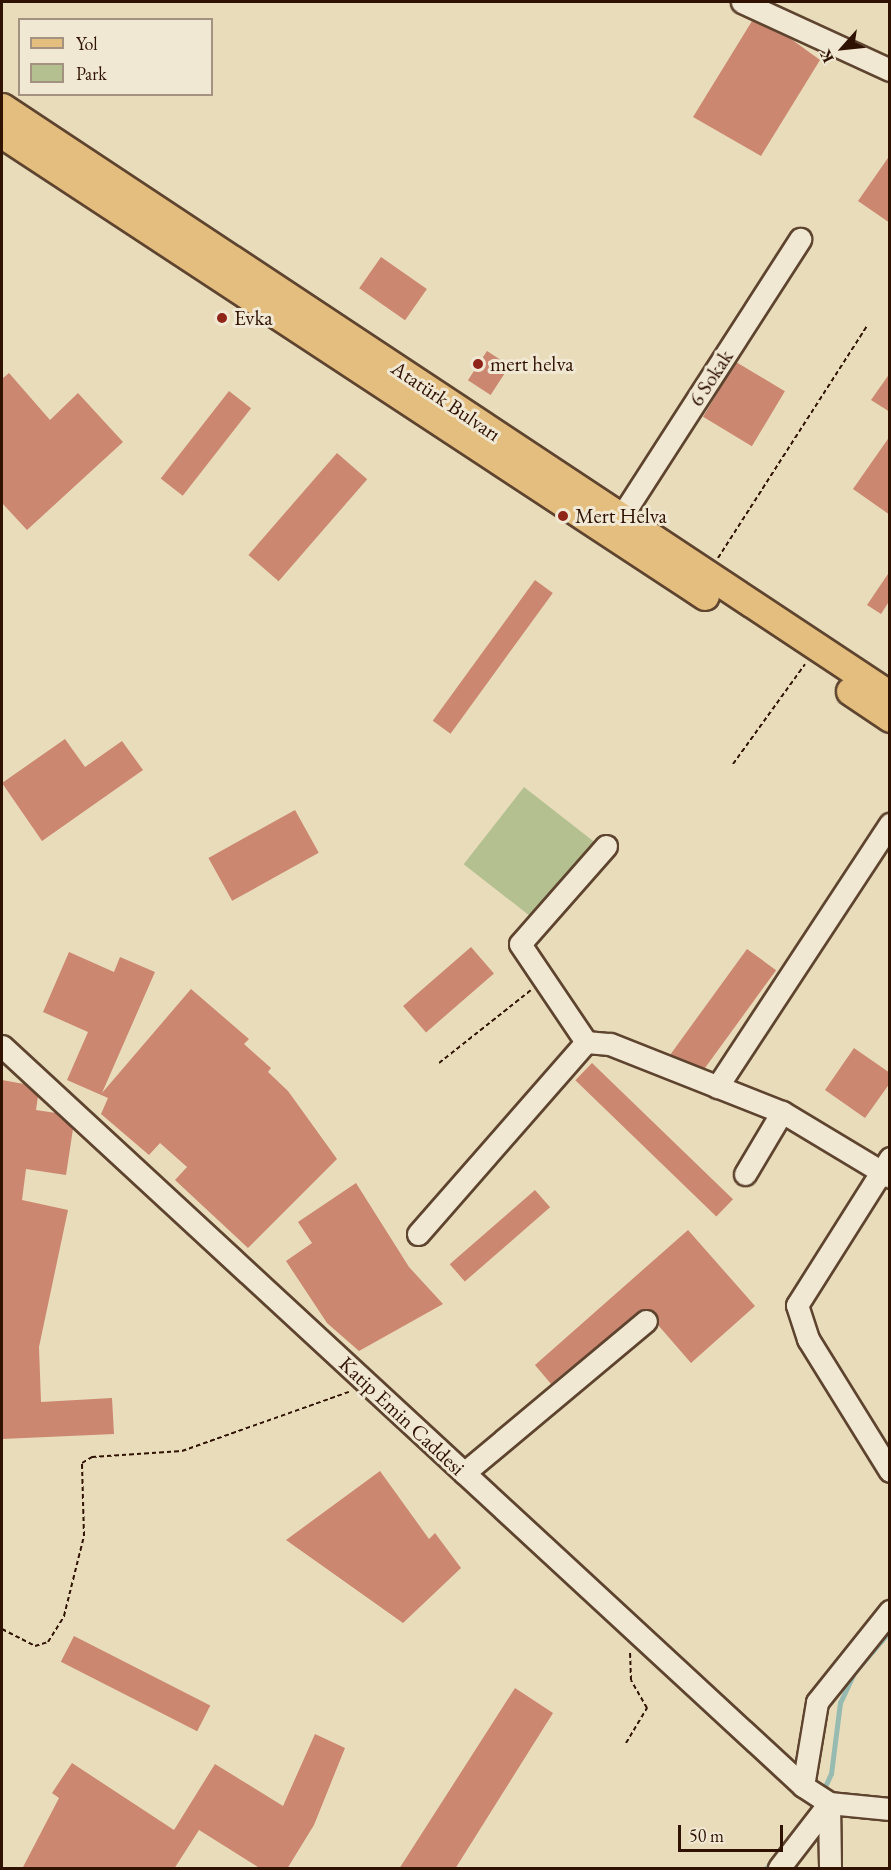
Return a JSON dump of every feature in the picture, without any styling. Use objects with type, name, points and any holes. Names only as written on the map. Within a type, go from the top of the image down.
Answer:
[{"type":"main road","name":"Atatürk Bulvarı","points":[[2,107],[621,517],[706,576],[890,695]]},
{"type":"main road","name":"Atatürk Bulvarı","points":[[2,134],[890,717]]},
{"type":"street","points":[[742,2],[890,70]]},
{"type":"street","name":"6 Sokak","points":[[621,517],[800,239]]},
{"type":"street","points":[[717,1087],[889,826]]},
{"type":"street","points":[[586,1042],[520,944],[606,846]]},
{"type":"street","points":[[586,1042],[610,1044],[782,1112],[886,1169],[796,1305],[808,1339],[890,1471]]},
{"type":"street","points":[[418,1233],[586,1042]]},
{"type":"street","name":"Katip Emin Caddesi","points":[[2,1046],[368,1385],[818,1796]]},
{"type":"street","points":[[745,1174],[782,1112]]},
{"type":"street","points":[[464,1473],[646,1320]]},
{"type":"street","points":[[830,1869],[818,1796],[818,1702],[890,1611]]},
{"type":"street","points":[[818,1796],[890,1809]]},
{"type":"street","points":[[779,1869],[818,1796]]},
{"type":"path","points":[[706,576],[867,326]]},
{"type":"path","points":[[733,764],[806,662]]},
{"type":"path","points":[[440,1063],[545,979]]},
{"type":"path","points":[[2,1629],[34,1646],[48,1642],[64,1616],[84,1536],[82,1463],[92,1457],[182,1451],[368,1385]]},
{"type":"path","points":[[626,1743],[647,1708],[627,1661],[636,1631]]},
{"type":"green space","points":[[524,787],[597,844],[537,921],[464,864]]},
{"type":"building","points":[[752,21],[791,39],[820,60],[761,156],[693,117]]},
{"type":"building","points":[[890,155],[890,223],[858,201]]},
{"type":"building","points":[[381,257],[427,289],[405,320],[359,288]]},
{"type":"building","points":[[487,351],[510,366],[491,395],[468,380]]},
{"type":"building","points":[[736,362],[785,391],[752,446],[703,417]]},
{"type":"building","points":[[9,373],[50,420],[78,393],[123,442],[27,530],[2,503],[2,379]]},
{"type":"building","points":[[890,373],[890,412],[871,400]]},
{"type":"building","points":[[229,391],[251,408],[183,496],[161,478]]},
{"type":"building","points":[[890,436],[890,515],[853,489]]},
{"type":"building","points":[[337,453],[367,479],[279,581],[248,555]]},
{"type":"building","points":[[890,571],[890,600],[881,614],[867,605]]},
{"type":"building","points":[[535,580],[553,593],[451,734],[433,721]]},
{"type":"building","points":[[65,739],[85,767],[122,741],[143,770],[42,841],[2,783]]},
{"type":"building","points":[[295,810],[319,853],[232,901],[208,858]]},
{"type":"building","points":[[471,947],[494,973],[426,1032],[403,1006]]},
{"type":"building","points":[[747,949],[776,970],[700,1075],[671,1054]]},
{"type":"building","points":[[69,952],[114,972],[120,957],[155,972],[102,1093],[191,989],[249,1039],[244,1044],[271,1068],[268,1072],[288,1091],[337,1159],[248,1248],[175,1180],[187,1167],[160,1143],[149,1155],[101,1114],[108,1098],[67,1080],[88,1032],[43,1012]]},
{"type":"building","points":[[854,1048],[890,1073],[890,1083],[865,1118],[825,1090]]},
{"type":"building","points":[[592,1063],[733,1199],[716,1216],[575,1080]]},
{"type":"building","points":[[2,1080],[24,1084],[38,1096],[36,1110],[56,1113],[73,1129],[66,1175],[26,1169],[22,1200],[68,1210],[39,1347],[41,1402],[112,1398],[114,1434],[2,1439]]},
{"type":"building","points":[[356,1183],[409,1267],[443,1304],[359,1351],[327,1323],[286,1261],[312,1243],[298,1222]]},
{"type":"building","points":[[535,1190],[550,1207],[465,1281],[450,1264]]},
{"type":"building","points":[[688,1230],[755,1306],[691,1363],[658,1325],[655,1312],[643,1309],[551,1384],[535,1365]]},
{"type":"building","points":[[380,1471],[429,1539],[435,1533],[461,1568],[403,1623],[286,1540]]},
{"type":"building","points":[[74,1636],[210,1705],[197,1731],[61,1662]]},
{"type":"building","points":[[515,1688],[553,1713],[455,1869],[399,1869]]},
{"type":"building","points":[[315,1734],[345,1748],[314,1825],[287,1869],[261,1869],[199,1830],[174,1869],[22,1869],[59,1798],[52,1793],[72,1763],[174,1830],[215,1764],[283,1806]]},
{"type":"waterway","points":[[822,1793],[831,1774],[840,1703],[854,1673],[890,1631]]},
{"type":"waterway","points":[[766,1868],[774,1860]]},
{"type":"place","name":"Evka","points":[[222,318]]},
{"type":"place","name":"mert helva","points":[[478,364]]},
{"type":"place","name":"Mert Helva","points":[[563,516]]}]
